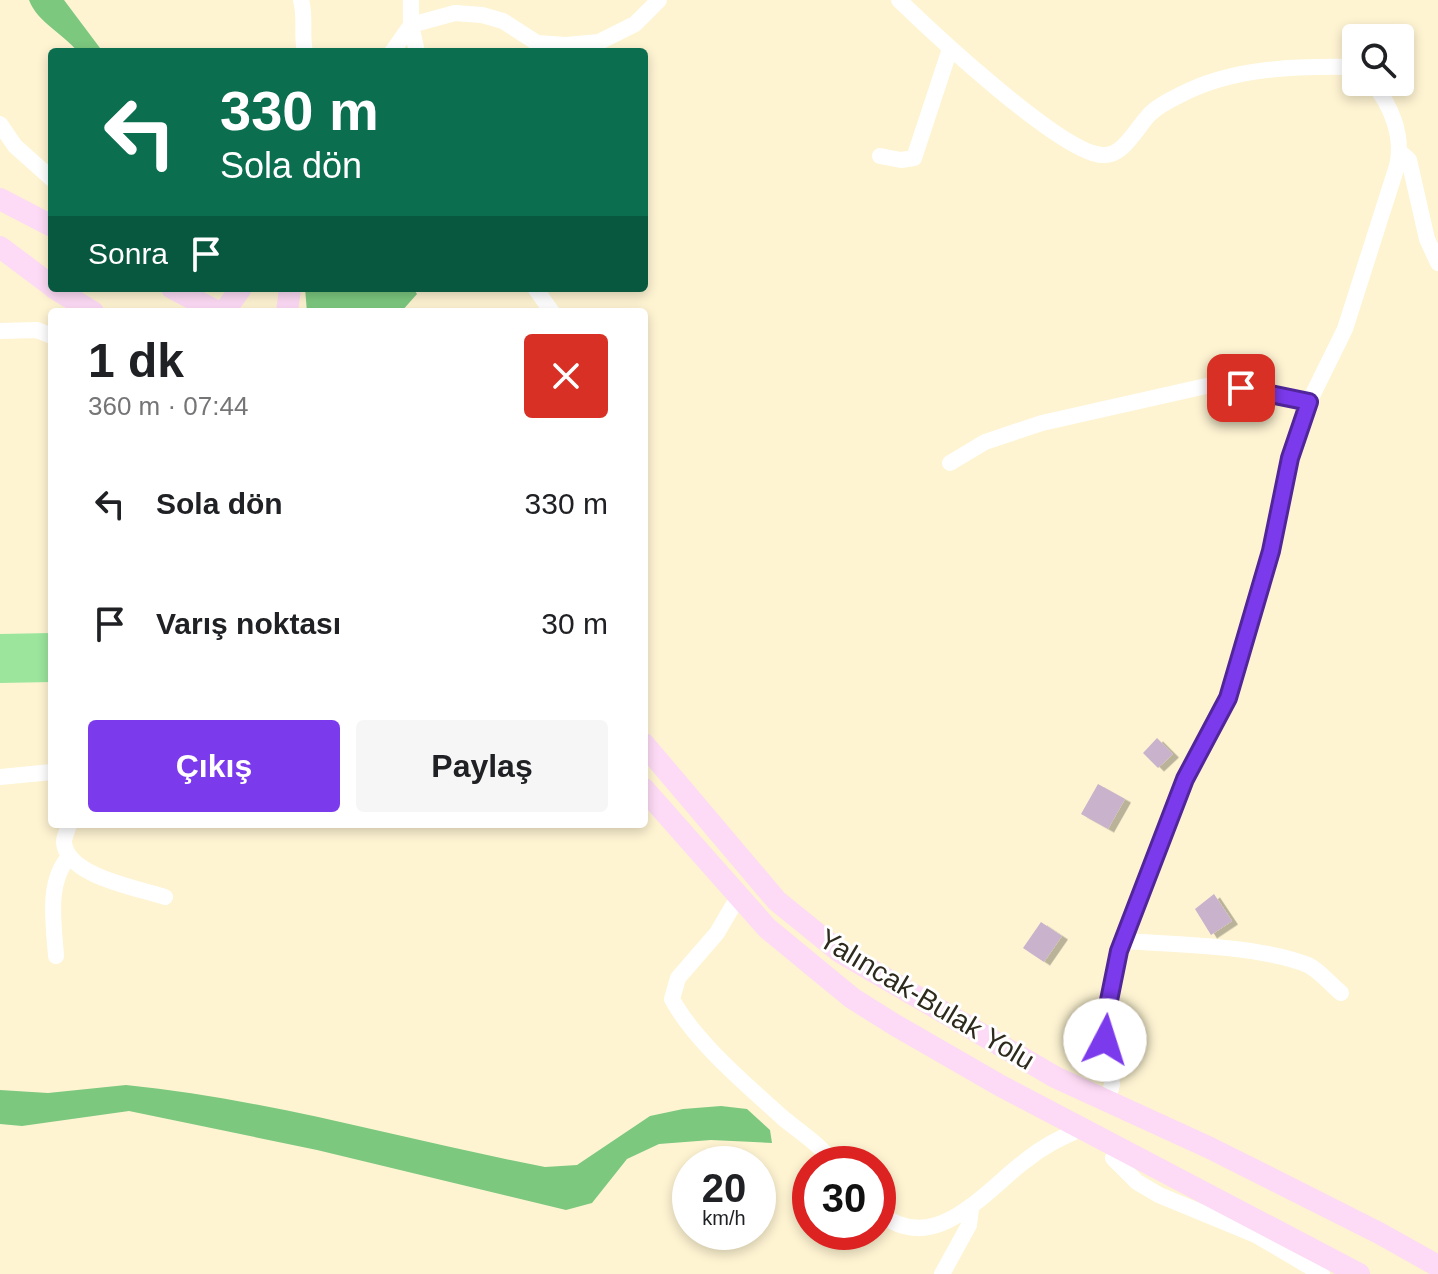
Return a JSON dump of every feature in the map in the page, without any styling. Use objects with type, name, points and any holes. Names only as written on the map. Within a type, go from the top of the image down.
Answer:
[{"type":"main road","points":[[0,199],[48,224]]},
{"type":"main road","points":[[0,247],[48,283]]},
{"type":"main road","points":[[61,292],[87,308]]},
{"type":"main road","points":[[180,292],[213,308]]},
{"type":"main road","points":[[224,308],[238,292]]},
{"type":"main road","name":"Yalıncak-Bulak Yolu","points":[[648,749],[777,901],[840,952],[1055,1077],[1210,1148],[1438,1266]]},
{"type":"main road","name":"Yalıncak-Bulak Yolu","points":[[648,794],[767,928],[852,998],[974,1071],[1359,1274]]},
{"type":"street","points":[[301,0],[306,19],[304,48]]},
{"type":"street","points":[[411,0],[411,25],[416,48]]},
{"type":"street","points":[[395,48],[411,25],[455,13],[482,15],[503,21],[537,43],[566,45],[599,42],[635,24],[659,0]]},
{"type":"street","points":[[899,0],[950,49],[1068,142],[1101,155],[1116,152],[1152,112],[1207,82],[1262,71],[1342,67]]},
{"type":"street","points":[[880,156],[901,160],[914,158],[950,49]]},
{"type":"street","points":[[1108,1101],[1112,1084],[1104,1025],[1123,941],[1185,779],[1228,698],[1271,551],[1290,458],[1309,402],[1345,329],[1400,152],[1395,121],[1380,96]]},
{"type":"street","points":[[0,124],[15,146],[48,175]]},
{"type":"street","points":[[1400,152],[1409,160],[1427,239],[1438,263]]},
{"type":"street","points":[[0,331],[37,330],[48,334]]},
{"type":"street","points":[[950,463],[985,442],[1042,423],[1215,384],[1267,391],[1309,402]]},
{"type":"street","points":[[0,777],[48,772]]},
{"type":"street","points":[[68,828],[64,841],[69,857],[85,872],[165,897]]},
{"type":"street","points":[[56,956],[53,903],[62,865],[69,857]]},
{"type":"street","points":[[738,897],[717,933],[678,978],[672,999],[696,1034],[784,1119],[818,1146]]},
{"type":"street","points":[[1123,941],[1250,952],[1287,960],[1310,966],[1341,993]]},
{"type":"street","points":[[896,1224],[908,1227],[940,1225],[971,1208],[1027,1159],[1065,1135],[1084,1128]]},
{"type":"street","points":[[1113,1158],[1137,1182],[1159,1195],[1256,1235],[1322,1274]]},
{"type":"street","points":[[942,1274],[969,1225],[971,1208]]},
{"type":"green space","points":[[29,0],[64,0],[100,48],[74,48],[33,8]]},
{"type":"green space","points":[[305,292],[417,294],[405,308],[307,308]]},
{"type":"green space","points":[[48,633],[48,682],[0,683],[0,634]]},
{"type":"green space","points":[[126,1085],[284,1110],[545,1167],[577,1165],[650,1116],[683,1109],[721,1106],[747,1109],[770,1130],[772,1143],[711,1140],[659,1144],[627,1159],[592,1203],[566,1210],[317,1150],[129,1111],[22,1126],[0,1124],[0,1090],[48,1093]]},
{"type":"building","points":[[1157,738],[1173,754],[1158,768],[1143,753]]},
{"type":"building","points":[[1098,784],[1125,799],[1108,829],[1081,814]]},
{"type":"building","points":[[1214,894],[1232,921],[1211,935],[1195,909]]},
{"type":"building","points":[[1041,922],[1062,936],[1044,962],[1023,948]]},
{"type":"route","points":[[1105,1040],[1104,1025],[1119,951],[1185,779],[1228,698],[1271,551],[1290,458],[1309,402],[1241,388]]}]
